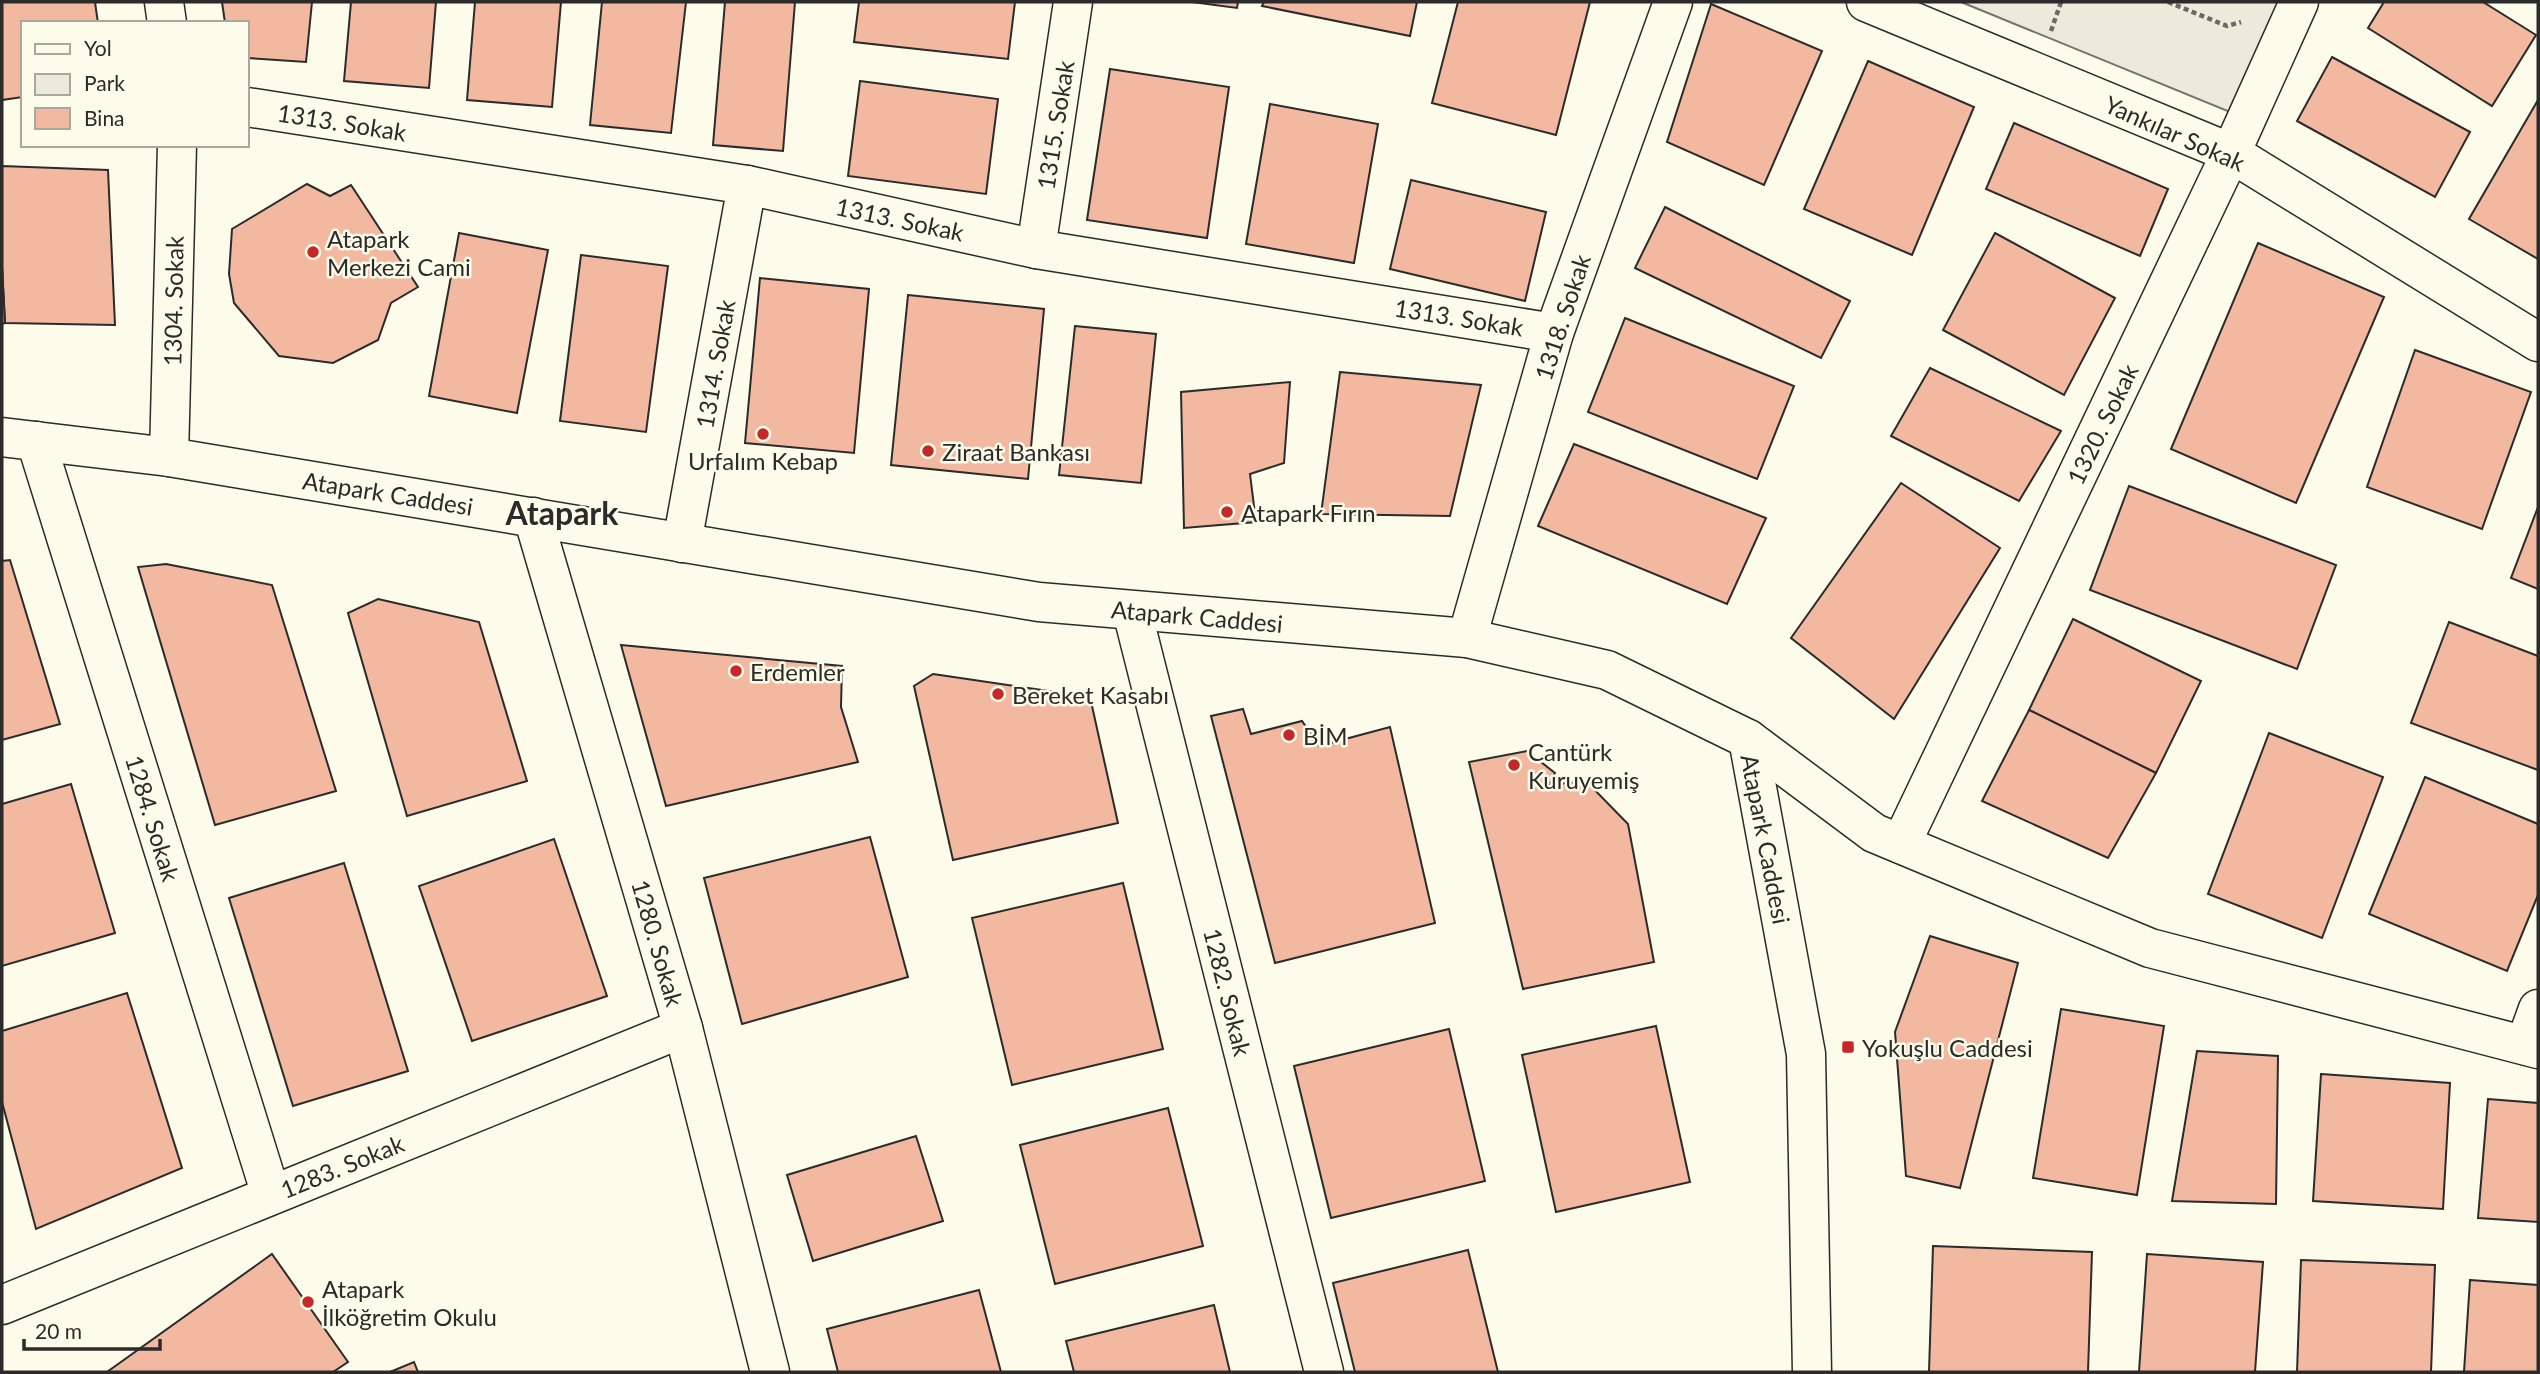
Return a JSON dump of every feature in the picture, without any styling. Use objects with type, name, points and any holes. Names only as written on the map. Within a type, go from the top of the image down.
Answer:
[{"type":"street","points":[[164,2],[167,21]]},
{"type":"street","name":"1315. Sokak","points":[[1036,249],[1073,2]]},
{"type":"street","name":"1318. Sokak","points":[[1467,638],[1554,333],[1673,2]]},
{"type":"street","name":"Yankılar Sokak","points":[[1866,2],[2231,153],[2538,342]]},
{"type":"street","name":"1320. Sokak","points":[[1901,844],[2231,153],[2298,2]]},
{"type":"street","name":"1313. Sokak","points":[[248,107],[747,185],[1036,249],[1554,333]]},
{"type":"street","name":"1304. Sokak","points":[[169,457],[177,147]]},
{"type":"street","name":"1314. Sokak","points":[[682,543],[747,185]]},
{"type":"street","name":"Atapark Caddesi","points":[[19,439],[169,457],[1039,602],[1467,638],[1607,670],[1748,739],[1806,1054],[1812,1372]]},
{"type":"street","name":"1284. Sokak","points":[[19,439],[271,1195]]},
{"type":"street","name":"1280. Sokak","points":[[533,517],[683,1028],[770,1372]]},
{"type":"street","name":"1282. Sokak","points":[[1132,611],[1324,1372]]},
{"type":"street","points":[[1748,739],[1874,832],[2150,948],[2532,1047],[2538,1009]]},
{"type":"street","name":"1283. Sokak","points":[[2,1305],[683,1028]]},
{"type":"path","points":[[2049,39],[2061,2]]},
{"type":"path","points":[[2168,2],[2227,26],[2238,25],[2245,19]]},
{"type":"green space","points":[[1961,2],[2286,2],[2230,112]]},
{"type":"building","points":[[2,2],[95,2],[98,21],[21,21],[21,97],[2,100]]},
{"type":"building","points":[[222,2],[312,2],[306,62],[248,58],[248,21],[225,21]]},
{"type":"building","points":[[351,2],[436,2],[429,88],[344,81]]},
{"type":"building","points":[[475,2],[561,2],[552,107],[467,100]]},
{"type":"building","points":[[602,2],[686,2],[671,133],[590,125]]},
{"type":"building","points":[[725,2],[795,2],[783,151],[713,145]]},
{"type":"building","points":[[859,2],[1015,2],[1008,59],[854,42]]},
{"type":"building","points":[[1192,2],[1238,2],[1237,8]]},
{"type":"building","points":[[1264,2],[1417,2],[1410,36],[1262,6]]},
{"type":"building","points":[[1458,2],[1590,2],[1556,135],[1432,103]]},
{"type":"building","points":[[2384,2],[2483,2],[2536,35],[2492,106],[2368,28]]},
{"type":"building","points":[[1711,4],[1822,51],[1764,185],[1667,142]]},
{"type":"building","points":[[2332,57],[2470,132],[2435,197],[2297,121]]},
{"type":"building","points":[[1868,61],[1974,107],[1912,255],[1804,209]]},
{"type":"building","points":[[1110,69],[1229,87],[1207,238],[1087,220]]},
{"type":"building","points":[[860,81],[998,99],[986,194],[848,176]]},
{"type":"building","points":[[2538,100],[2538,259],[2469,219]]},
{"type":"building","points":[[1270,104],[1378,124],[1354,263],[1246,244]]},
{"type":"building","points":[[2014,123],[2168,189],[2140,256],[1986,189]]},
{"type":"building","points":[[2,166],[108,170],[115,325],[5,323]]},
{"type":"building","points":[[1411,180],[1546,212],[1525,301],[1390,269]]},
{"type":"building","name":"Atapark Merkezi Cami","points":[[307,184],[330,196],[351,185],[418,287],[391,303],[378,340],[333,363],[279,356],[234,303],[229,274],[232,229]]},
{"type":"building","points":[[1665,207],[1850,301],[1821,358],[1635,268]]},
{"type":"building","points":[[459,233],[548,250],[517,413],[429,396]]},
{"type":"building","points":[[1995,233],[2115,298],[2064,395],[1943,330]]},
{"type":"building","points":[[2258,243],[2384,297],[2296,503],[2171,449]]},
{"type":"building","points":[[581,255],[668,266],[646,432],[560,421]]},
{"type":"building","points":[[2,267],[5,323],[2,324]]},
{"type":"building","points":[[760,278],[869,289],[854,453],[745,443]]},
{"type":"building","points":[[908,295],[1044,309],[1028,479],[891,465]]},
{"type":"building","points":[[1625,318],[1794,386],[1757,479],[1588,412]]},
{"type":"building","points":[[1075,326],[1156,334],[1141,483],[1059,475]]},
{"type":"building","points":[[2415,350],[2531,392],[2482,529],[2367,487]]},
{"type":"building","points":[[1930,368],[2061,431],[2019,501],[1891,436]]},
{"type":"building","points":[[1340,372],[1481,385],[1450,516],[1321,514]]},
{"type":"building","points":[[1290,382],[1284,463],[1250,474],[1256,522],[1184,528],[1181,392]]},
{"type":"building","points":[[1574,444],[1766,518],[1727,604],[1538,526]]},
{"type":"building","points":[[1901,483],[2000,548],[1894,719],[1791,638]]},
{"type":"building","points":[[2129,486],[2336,565],[2297,669],[2090,590]]},
{"type":"building","points":[[2538,507],[2538,589],[2511,578]]},
{"type":"building","points":[[10,560],[60,724],[2,740],[2,561]]},
{"type":"building","points":[[166,564],[272,585],[336,791],[215,825],[138,567]]},
{"type":"building","points":[[378,599],[479,622],[527,781],[407,816],[348,613]]},
{"type":"building","points":[[2073,619],[2201,681],[2156,773],[2029,710]]},
{"type":"building","points":[[2449,622],[2538,656],[2538,770],[2411,723]]},
{"type":"building","points":[[621,645],[842,666],[841,707],[858,762],[666,806]]},
{"type":"building","points":[[933,674],[1090,697],[1118,823],[953,860],[914,686]]},
{"type":"building","points":[[1243,709],[1251,734],[1302,721],[1319,746],[1390,727],[1435,923],[1275,963],[1211,716]]},
{"type":"building","points":[[2029,710],[2156,773],[2108,858],[1982,801]]},
{"type":"building","points":[[2269,733],[2383,777],[2322,938],[2208,894]]},
{"type":"building","points":[[1527,751],[1555,773],[1549,785],[1586,781],[1628,824],[1654,962],[1523,989],[1469,762]]},
{"type":"building","points":[[2425,777],[2538,824],[2538,895],[2507,971],[2369,914]]},
{"type":"building","points":[[71,784],[115,933],[2,966],[2,804]]},
{"type":"building","points":[[870,837],[908,977],[742,1024],[704,878]]},
{"type":"building","points":[[554,839],[607,996],[472,1041],[419,886]]},
{"type":"building","points":[[344,863],[408,1071],[293,1106],[229,898]]},
{"type":"building","points":[[1123,883],[1163,1049],[1012,1085],[972,918]]},
{"type":"building","points":[[1930,936],[2018,963],[1960,1188],[1906,1176],[1895,1032]]},
{"type":"building","points":[[127,993],[182,1168],[36,1229],[2,1102],[2,1031]]},
{"type":"building","points":[[2061,1009],[2164,1026],[2137,1195],[2033,1178]]},
{"type":"building","points":[[1656,1026],[1690,1182],[1556,1212],[1522,1055]]},
{"type":"building","points":[[1449,1029],[1485,1181],[1331,1218],[1294,1066]]},
{"type":"building","points":[[2197,1051],[2278,1056],[2276,1204],[2172,1201]]},
{"type":"building","points":[[2321,1074],[2450,1083],[2443,1209],[2313,1201]]},
{"type":"building","points":[[2488,1099],[2538,1103],[2538,1222],[2478,1218]]},
{"type":"building","points":[[1168,1108],[1203,1246],[1055,1284],[1020,1145]]},
{"type":"building","points":[[916,1136],[943,1221],[813,1261],[787,1175]]},
{"type":"building","points":[[1933,1246],[2092,1252],[2088,1372],[1929,1372]]},
{"type":"building","points":[[1468,1250],[1498,1372],[1355,1372],[1333,1283]]},
{"type":"building","points":[[272,1254],[348,1362],[333,1372],[107,1372]]},
{"type":"building","points":[[2147,1254],[2263,1262],[2255,1372],[2139,1372]]},
{"type":"building","points":[[2301,1260],[2435,1265],[2431,1372],[2297,1372]]},
{"type":"building","points":[[2470,1280],[2538,1285],[2538,1372],[2464,1372]]},
{"type":"building","points":[[979,1290],[1001,1372],[838,1372],[827,1329]]},
{"type":"building","points":[[1214,1305],[1230,1372],[1074,1372],[1066,1341]]},
{"type":"building","points":[[414,1362],[418,1372],[390,1372]]},
{"type":"place","name":"Atapark Merkezi Cami","points":[[313,252]]},
{"type":"place","name":"Urfalım Kebap","points":[[763,434]]},
{"type":"place","name":"Ziraat Bankası","points":[[928,451]]},
{"type":"place","name":"Atapark Fırın","points":[[1227,512]]},
{"type":"place","name":"Erdemler","points":[[736,671]]},
{"type":"place","name":"Bereket Kasabı","points":[[998,694]]},
{"type":"place","name":"BİM","points":[[1289,735]]},
{"type":"place","name":"Cantürk Kuruyemiş","points":[[1514,765]]},
{"type":"place","name":"Yokuşlu Caddesi","points":[[1848,1047]]},
{"type":"place","name":"Atapark İlköğretim Okulu","points":[[308,1302]]},
{"type":"district","name":"Atapark","points":[[562,512]]}]
